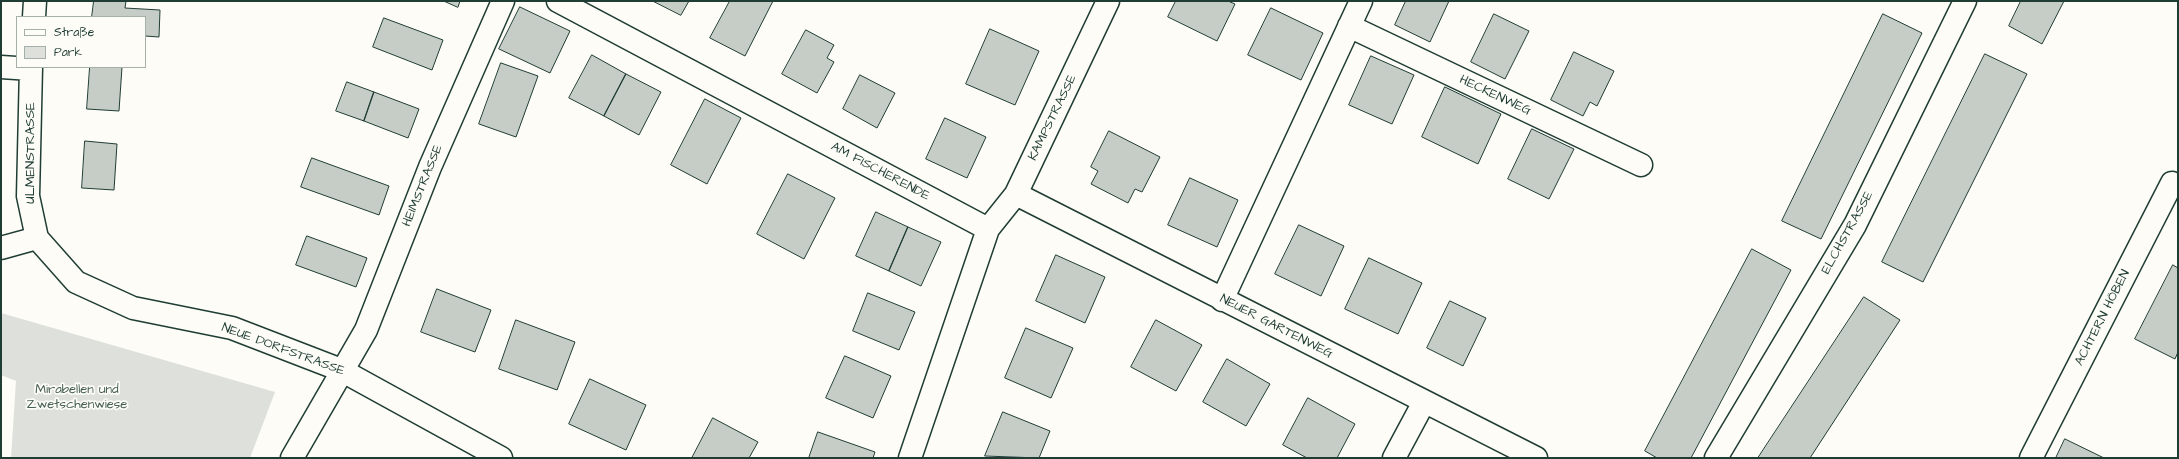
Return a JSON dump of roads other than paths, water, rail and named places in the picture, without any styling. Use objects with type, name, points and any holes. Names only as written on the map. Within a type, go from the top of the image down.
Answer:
[{"type":"street","points":[[34,16],[35,1]]},
{"type":"street","name":"HEIMSTRASSE","points":[[292,458],[341,370],[366,330],[430,167],[503,1]]},
{"type":"street","name":"AM FISCHERENDE","points":[[558,1],[988,229]]},
{"type":"street","name":"KAMPSTRASSE","points":[[988,229],[1016,194],[1108,1]]},
{"type":"street","points":[[1222,300],[1361,1]]},
{"type":"street","name":"ELCHSTRASSE","points":[[1716,458],[1855,225],[1965,1]]},
{"type":"street","name":"HECKENWEG","points":[[1349,26],[1641,165]]},
{"type":"street","points":[[1,67],[16,68]]},
{"type":"street","name":"ULMENSTRASSE","points":[[31,68],[28,196],[37,238]]},
{"type":"street","name":"ACHTERN HÖBEN","points":[[2031,458],[2172,183],[2178,186]]},
{"type":"street","name":"NEUER GARTENWEG","points":[[1016,194],[1222,300],[1536,458]]},
{"type":"street","points":[[910,458],[988,229]]},
{"type":"street","points":[[1,248],[37,238]]},
{"type":"street","name":"NEUE DORFSTRASSE","points":[[37,238],[76,282],[133,308],[232,328],[341,370],[501,458]]},
{"type":"street","points":[[1394,458],[1424,402]]},
{"type":"park label","name":"Mirabellen und Zwetschenwiese","points":[[77,398]]}]
